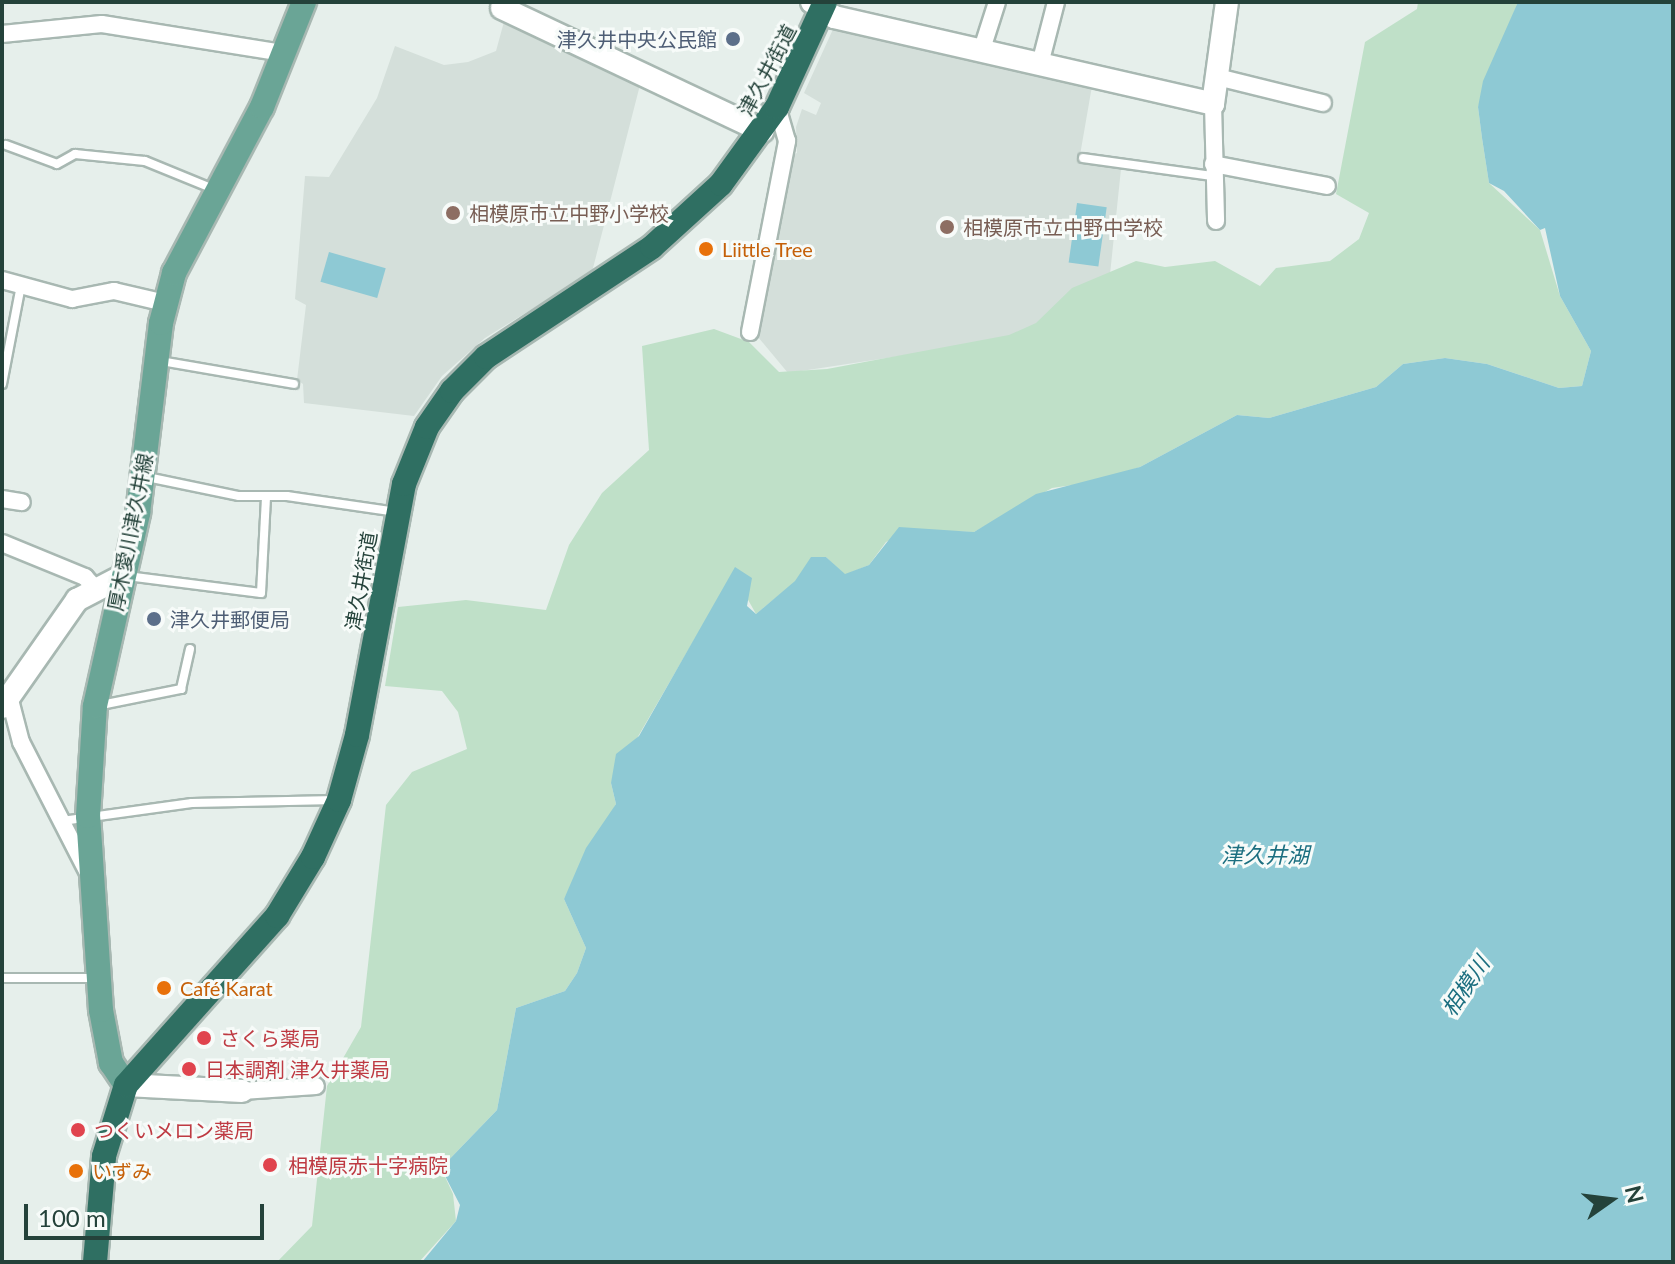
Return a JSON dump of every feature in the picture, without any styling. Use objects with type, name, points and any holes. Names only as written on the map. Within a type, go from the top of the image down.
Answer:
[{"type":"highway","name":"津久井街道","points":[[95,1262],[104,1156],[126,1085],[277,916],[313,857],[339,800],[357,735],[398,512],[422,437],[462,380],[503,344],[665,237],[721,184],[777,107],[820,5]]},
{"type":"main road","name":"厚木愛川津久井線","points":[[126,1085],[108,1054],[100,978],[88,816],[95,706],[143,476],[165,303],[181,255],[262,107],[304,2]]},
{"type":"street","points":[[982,49],[997,2]]},
{"type":"street","points":[[1040,64],[1056,2]]},
{"type":"street","points":[[1216,221],[1212,170],[1213,104],[1227,2]]},
{"type":"street","points":[[497,4],[762,131]]},
{"type":"street","points":[[820,5],[1040,64],[1213,104]]},
{"type":"street","points":[[2,34],[102,24],[284,53]]},
{"type":"street","points":[[1217,77],[1323,103]]},
{"type":"street","points":[[750,332],[787,141],[777,107]]},
{"type":"street","points":[[1212,170],[1327,186]]},
{"type":"street","points":[[2,280],[72,299],[114,291],[165,303]]},
{"type":"street","points":[[2,499],[22,502]]},
{"type":"street","points":[[2,543],[85,577],[94,587]]},
{"type":"street","points":[[93,883],[58,822],[5,702],[66,612],[94,587],[123,576]]},
{"type":"street","points":[[126,1085],[242,1091],[316,1086]]},
{"type":"lane","points":[[6,145],[57,164],[75,154],[145,161],[216,190]]},
{"type":"lane","points":[[1083,158],[1212,170]]},
{"type":"lane","points":[[2,384],[21,285]]},
{"type":"lane","points":[[157,360],[294,384]]},
{"type":"lane","points":[[143,476],[266,498],[287,496],[398,512]]},
{"type":"lane","points":[[123,576],[261,593],[266,498]]},
{"type":"lane","points":[[95,706],[181,689],[190,649]]},
{"type":"lane","points":[[58,822],[192,803],[339,800]]},
{"type":"lane","points":[[2,978],[100,978]]},
{"type":"shaded area","name":"相模原市立中野小学校","points":[[505,18],[640,85],[592,272],[485,338],[442,376],[414,416],[304,403],[303,384],[297,380],[306,305],[295,299],[305,176],[329,177],[377,98],[395,46],[444,65],[468,62],[496,51]]},
{"type":"shaded area","name":"相模原市立中野中学校","points":[[834,27],[1092,86],[1079,161],[1121,169],[1109,284],[1031,343],[999,341],[788,373],[758,337],[792,155],[797,153],[796,127],[802,109],[816,115],[821,103],[804,93]]},
{"type":"green space","points":[[1418,2],[1518,2],[1478,107],[1489,183],[1540,230],[1560,296],[1591,351],[1582,386],[1559,388],[1487,364],[1445,358],[1403,364],[1376,387],[1269,418],[1237,415],[1140,467],[1101,481],[1052,488],[974,532],[910,530],[886,542],[869,565],[845,575],[826,557],[756,614],[733,573],[611,783],[616,804],[564,899],[586,948],[577,973],[565,991],[516,1008],[497,1110],[441,1168],[453,1194],[456,1221],[419,1262],[277,1262],[312,1226],[327,1086],[361,1027],[386,805],[412,772],[467,749],[458,712],[442,691],[385,686],[398,607],[466,600],[546,610],[569,545],[602,493],[649,450],[642,346],[714,329],[749,342],[779,372],[827,369],[1009,335],[1036,323],[1072,288],[1136,261],[1165,267],[1215,261],[1260,286],[1276,268],[1330,261],[1359,239],[1369,213],[1336,194],[1365,42],[1417,9]]},
{"type":"water","name":"津久井湖","points":[[1518,2],[1673,2],[1673,1262],[422,1262],[456,1221],[460,1205],[441,1168],[497,1110],[516,1008],[565,991],[577,973],[586,948],[564,899],[586,848],[616,804],[611,783],[616,754],[639,736],[735,567],[752,578],[747,606],[756,614],[795,581],[811,557],[826,557],[845,574],[869,565],[899,527],[974,532],[1036,494],[1140,467],[1237,415],[1269,418],[1376,387],[1403,364],[1445,358],[1487,364],[1559,388],[1582,386],[1591,351],[1560,296],[1545,228],[1540,230],[1504,191],[1489,183],[1478,107],[1483,81]]},
{"type":"water","points":[[1077,203],[1107,207],[1098,267],[1069,262]]},
{"type":"water","points":[[329,252],[386,268],[377,298],[320,282]]},
{"type":"place","name":"津久井中央公民館","points":[[733,39]]},
{"type":"place","name":"相模原市立中野小学校","points":[[453,213]]},
{"type":"place","name":"相模原市立中野中学校","points":[[947,227]]},
{"type":"place","name":"Liittle Tree","points":[[706,249]]},
{"type":"place","name":"津久井郵便局","points":[[154,619]]},
{"type":"place","name":"Café Karat","points":[[164,988]]},
{"type":"place","name":"さくら薬局","points":[[204,1038]]},
{"type":"place","name":"日本調剤 津久井薬局","points":[[189,1069]]},
{"type":"place","name":"つくいメロン薬局","points":[[78,1130]]},
{"type":"place","name":"相模原赤十字病院","points":[[270,1165]]},
{"type":"place","name":"いずみ","points":[[76,1171]]},
{"type":"water label","name":"相模川","points":[[1465,986]]}]
